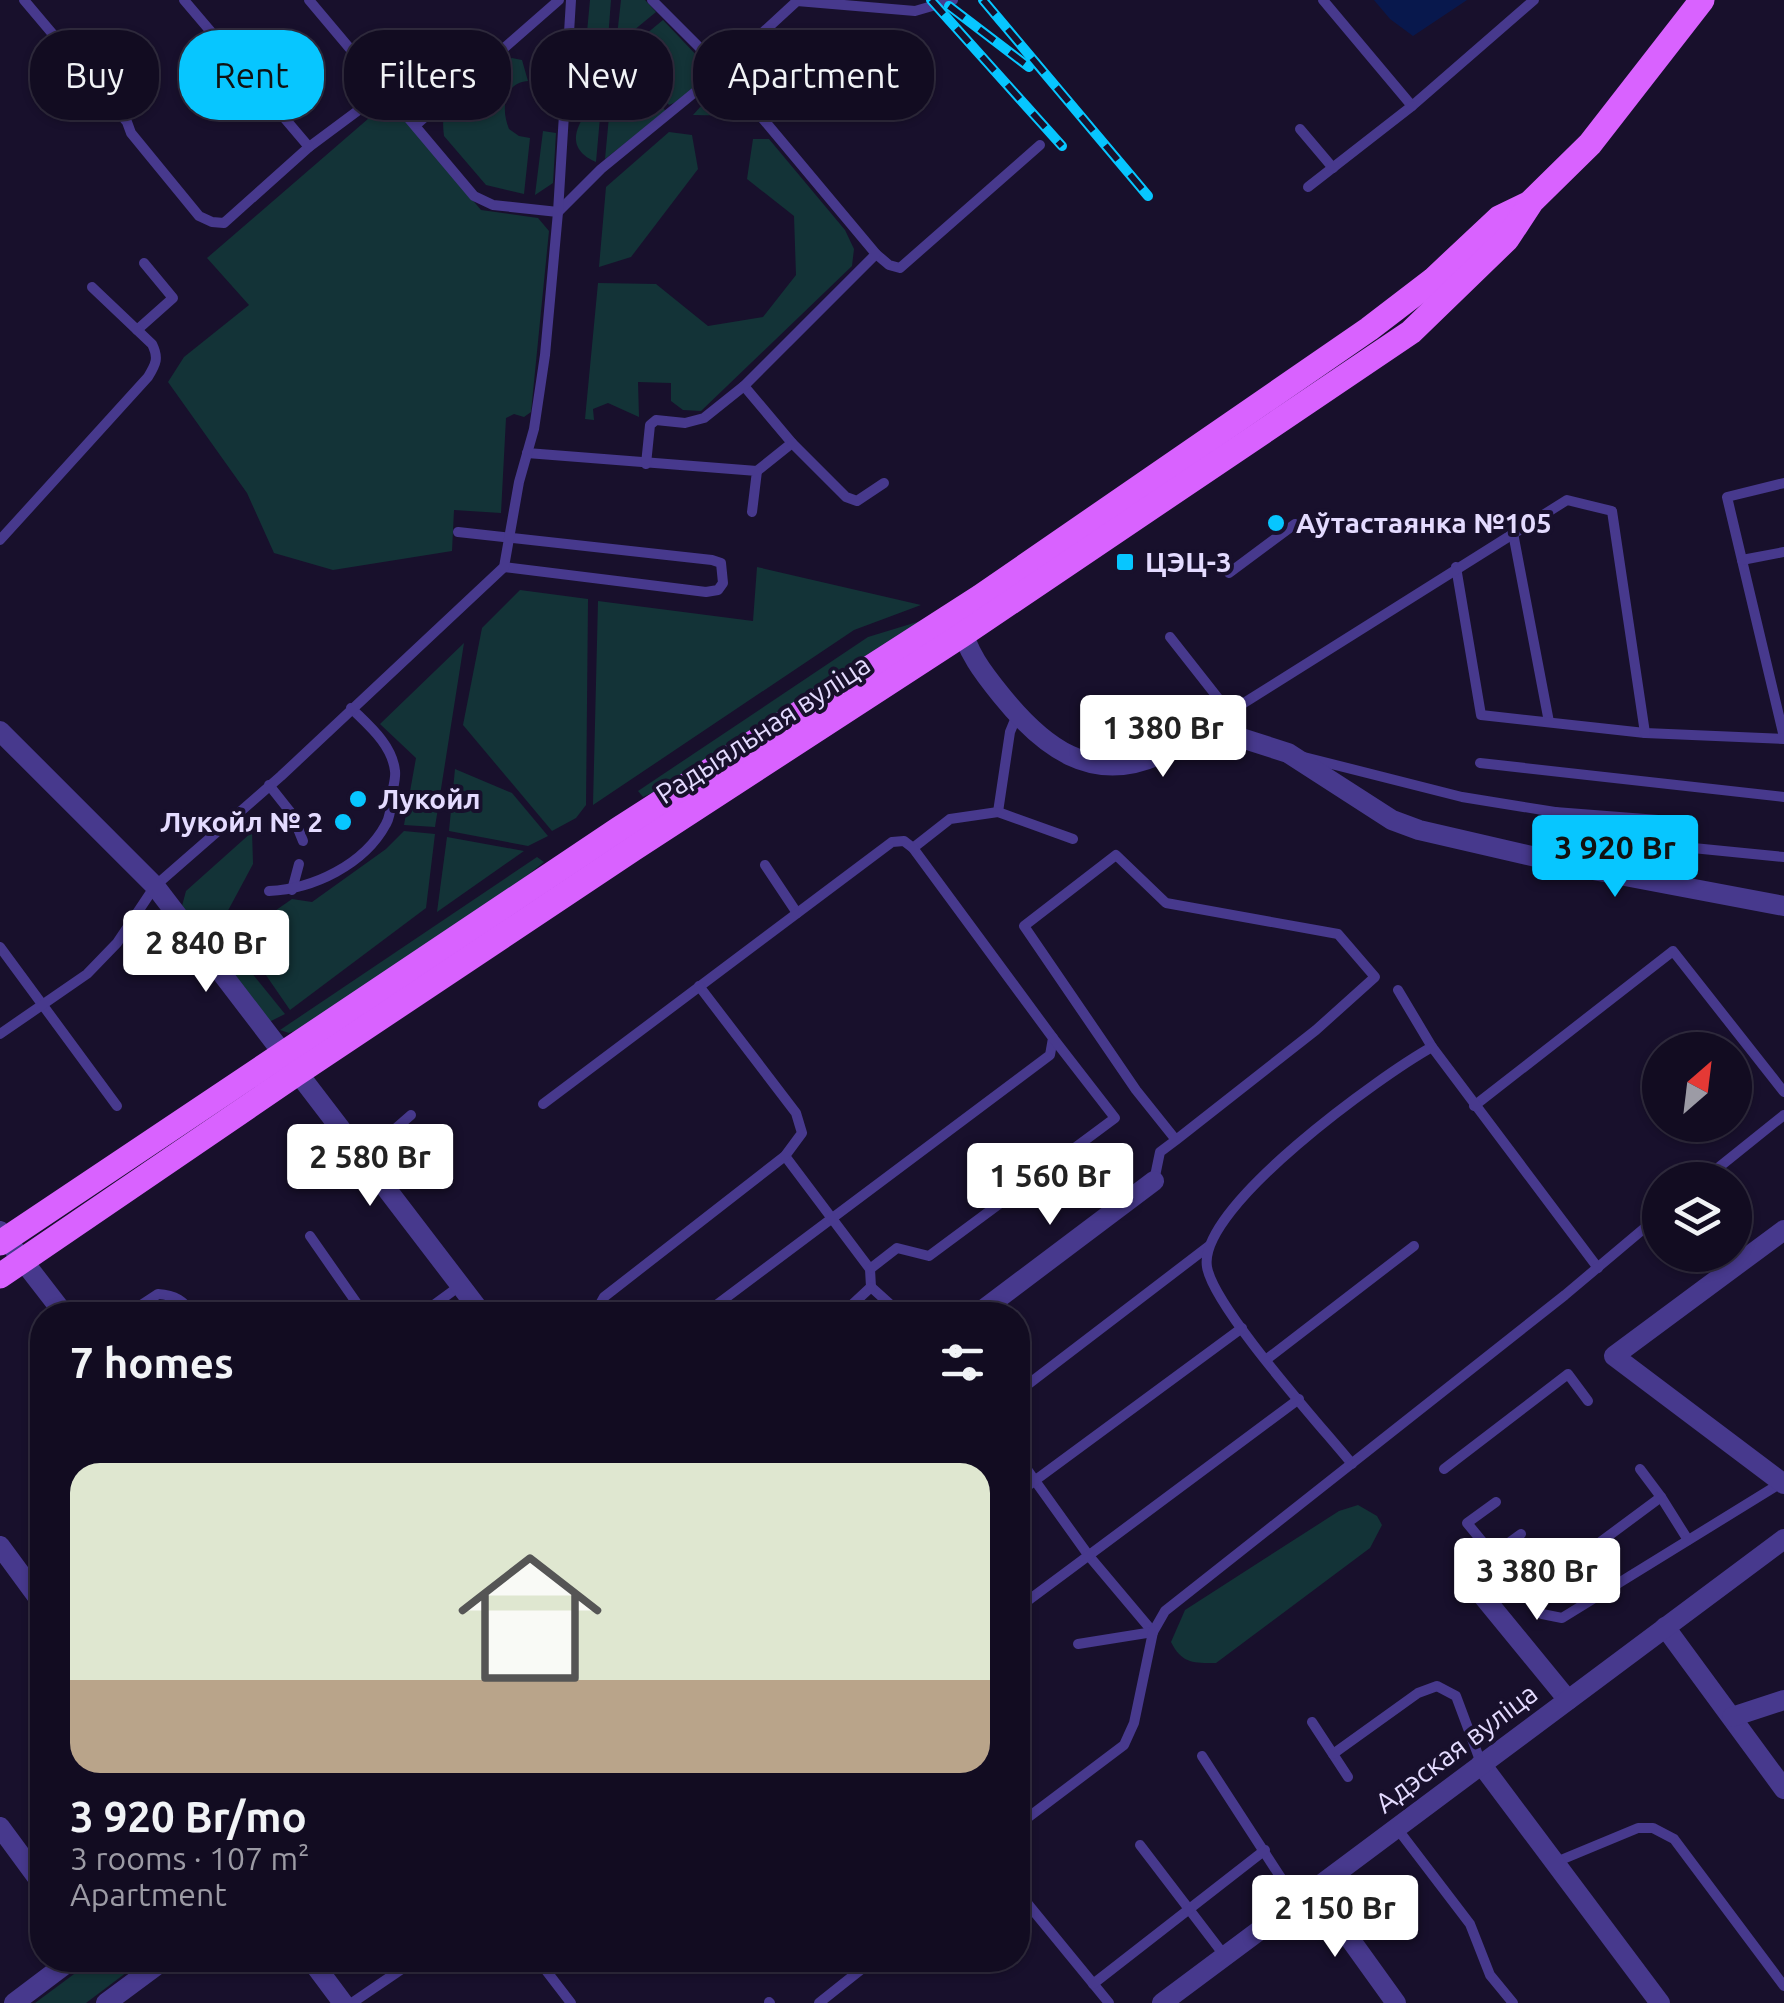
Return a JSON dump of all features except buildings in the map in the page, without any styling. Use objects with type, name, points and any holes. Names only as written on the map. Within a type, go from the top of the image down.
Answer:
[{"type":"main road","name":"Радыяльная вуліца","points":[[2,1237],[633,849],[961,623],[1411,332],[1507,239],[1532,202],[1590,144],[1702,0]]},
{"type":"main road","name":"Радыяльная вуліца","points":[[0,1276],[289,1064]]},
{"type":"street","points":[[961,623],[986,677],[1017,715],[1066,756],[1094,765],[1134,763],[1158,756],[1220,718],[1234,736],[1288,753],[1392,820],[1420,830],[1588,869],[1784,906]]},
{"type":"street","points":[[0,731],[155,886],[473,1302]]},
{"type":"street","points":[[993,1302],[1154,1181]]},
{"type":"street","points":[[1783,1483],[1614,1356],[1784,1230]]},
{"type":"street","points":[[2,1237],[55,1302]]},
{"type":"street","name":"Адэская вуліца","points":[[1162,2003],[1784,1539]]},
{"type":"street","points":[[0,1546],[30,1587]]},
{"type":"street","points":[[1468,1578],[1568,1700]]},
{"type":"street","points":[[1665,1628],[1784,1789]]},
{"type":"street","points":[[1732,1717],[1784,1700]]},
{"type":"street","points":[[1481,1764],[1660,2003]]},
{"type":"street","points":[[0,1828],[30,1868]]},
{"type":"street","points":[[1305,1895],[1396,2003]]},
{"type":"street","points":[[14,2003],[55,1972]]},
{"type":"street","points":[[106,2003],[130,1996],[153,1972]]},
{"type":"street","points":[[320,1972],[343,2003]]},
{"type":"lane","points":[[24,0],[200,216],[212,222],[224,223],[345,120]]},
{"type":"lane","points":[[184,0],[309,147]]},
{"type":"lane","points":[[309,0],[344,40]]},
{"type":"lane","points":[[417,124],[559,0]]},
{"type":"lane","points":[[0,1034],[87,974],[117,944],[155,886],[504,566],[534,429],[544,355],[558,212],[571,0]]},
{"type":"lane","points":[[652,0],[693,41]]},
{"type":"lane","points":[[765,30],[797,1],[916,11],[953,0]]},
{"type":"lane","points":[[1323,0],[1412,106]]},
{"type":"lane","points":[[1308,188],[1412,106],[1534,0]]},
{"type":"lane","points":[[558,212],[602,168],[693,94]]},
{"type":"lane","points":[[414,120],[482,202],[558,212]]},
{"type":"lane","points":[[764,120],[876,254],[888,265],[900,268],[1040,146]]},
{"type":"lane","points":[[1300,128],[1333,168]]},
{"type":"lane","points":[[646,464],[650,426],[656,420],[685,424],[697,421],[744,386],[876,254]]},
{"type":"lane","points":[[137,330],[173,298],[144,263]]},
{"type":"lane","points":[[0,540],[148,378],[156,364],[152,344],[92,287]]},
{"type":"lane","points":[[744,386],[792,443],[846,497],[857,501],[884,483]]},
{"type":"lane","points":[[752,512],[758,472],[792,443]]},
{"type":"lane","points":[[527,452],[758,472]]},
{"type":"lane","points":[[1456,567],[1481,714],[1644,733],[1784,738],[1727,497],[1784,483]]},
{"type":"lane","points":[[1170,637],[1220,718],[1568,500],[1612,510],[1644,733]]},
{"type":"lane","points":[[1229,573],[1294,524]]},
{"type":"lane","points":[[458,532],[712,560],[721,563],[724,583],[718,590],[706,592],[504,566]]},
{"type":"lane","points":[[1514,533],[1548,722]]},
{"type":"lane","points":[[1742,560],[1784,552]]},
{"type":"lane","points":[[270,891],[292,890],[322,880],[367,849],[388,822],[395,771],[376,732],[351,708]]},
{"type":"lane","points":[[998,812],[1010,732],[1017,715]]},
{"type":"lane","points":[[1288,753],[1402,779],[1417,787],[1555,812],[1658,820]]},
{"type":"lane","points":[[1480,764],[1784,797]]},
{"type":"lane","points":[[269,785],[292,814],[303,841]]},
{"type":"lane","points":[[914,848],[950,819],[998,812],[1073,839]]},
{"type":"lane","points":[[1555,812],[1572,829],[1602,840],[1784,857]]},
{"type":"lane","points":[[544,1104],[892,842],[904,841],[914,848],[1115,1118],[929,1256],[897,1248],[870,1268]]},
{"type":"lane","points":[[1154,1181],[1160,1152],[1176,1140],[1316,1030],[1375,977],[1338,934],[1166,904],[1116,855],[1024,926],[1136,1090],[1176,1140]]},
{"type":"lane","points":[[292,890],[299,864]]},
{"type":"lane","points":[[764,865],[797,913]]},
{"type":"lane","points":[[0,947],[117,1106]]},
{"type":"lane","points":[[1474,1106],[1672,950],[1784,1092]]},
{"type":"lane","points":[[601,1302],[785,1156],[802,1133],[796,1113],[698,986]]},
{"type":"lane","points":[[1398,990],[1474,1106],[1598,1268]]},
{"type":"lane","points":[[720,1302],[1050,1055],[1053,1038]]},
{"type":"lane","points":[[1030,1383],[1210,1245],[1244,1194],[1298,1143],[1432,1046]]},
{"type":"lane","points":[[1725,1162],[1784,1114]]},
{"type":"lane","points":[[362,1158],[411,1115]]},
{"type":"lane","points":[[785,1156],[870,1268],[871,1288],[887,1302]]},
{"type":"lane","points":[[1030,1816],[1124,1745],[1134,1723],[1153,1632],[1165,1611],[1642,1230]]},
{"type":"lane","points":[[310,1236],[355,1302]]},
{"type":"lane","points":[[1210,1245],[1206,1262],[1210,1280],[1242,1328],[1352,1464]]},
{"type":"lane","points":[[1267,1360],[1414,1246]]},
{"type":"lane","points":[[438,1302],[461,1285]]},
{"type":"lane","points":[[855,1302],[871,1288]]},
{"type":"lane","points":[[146,1302],[158,1294],[172,1295],[183,1302]]},
{"type":"lane","points":[[1030,1485],[1242,1328]]},
{"type":"lane","points":[[1444,1469],[1568,1374],[1588,1400]]},
{"type":"lane","points":[[1030,1599],[1299,1399]]},
{"type":"lane","points":[[1640,1469],[1688,1540]]},
{"type":"lane","points":[[1030,1474],[1088,1556],[1153,1632]]},
{"type":"lane","points":[[1496,1502],[1467,1524],[1542,1614],[1562,1618],[1783,1483]]},
{"type":"lane","points":[[1564,1569],[1660,1497]]},
{"type":"lane","points":[[1492,1555],[1521,1534]]},
{"type":"lane","points":[[1078,1644],[1153,1632]]},
{"type":"lane","points":[[1334,1754],[1418,1694],[1437,1686],[1456,1696],[1481,1764]]},
{"type":"lane","points":[[1312,1722],[1348,1777]]},
{"type":"lane","points":[[1202,1756],[1265,1850],[1305,1895]]},
{"type":"lane","points":[[1396,1827],[1470,1924],[1490,1975],[1513,2003]]},
{"type":"lane","points":[[1555,1862],[1638,1828],[1653,1828],[1674,1839],[1784,1986]]},
{"type":"lane","points":[[1140,1845],[1224,1955]]},
{"type":"lane","points":[[1093,1984],[1265,1850]]},
{"type":"lane","points":[[1030,1907],[1109,2003]]},
{"type":"lane","points":[[352,2003],[397,1972]]},
{"type":"lane","points":[[547,1972],[571,2003]]},
{"type":"lane","points":[[819,2003],[857,1972]]},
{"type":"green space","points":[[590,0],[611,0],[609,30],[587,30]]},
{"type":"green space","points":[[621,0],[645,0],[656,12],[634,30],[618,30]]},
{"type":"green space","points":[[663,20],[672,30],[651,30]]},
{"type":"green space","points":[[673,31],[693,52],[693,89],[673,103]]},
{"type":"green space","points":[[511,58],[522,60],[528,81],[511,90]]},
{"type":"green space","points":[[367,120],[405,120],[481,210],[538,218],[549,231],[531,412],[524,417],[514,414],[506,418],[501,513],[454,510],[452,551],[333,570],[274,553],[247,493],[168,382],[184,357],[249,305],[207,258]]},
{"type":"green space","points":[[443,120],[507,120],[509,129],[530,138],[524,194],[486,185],[444,136]]},
{"type":"green space","points":[[600,120],[596,162],[578,148],[581,121]]},
{"type":"green space","points":[[609,120],[655,120],[605,159]]},
{"type":"green space","points":[[543,131],[556,133],[553,183],[535,195]]},
{"type":"green space","points":[[669,132],[692,135],[698,169],[631,257],[599,267],[606,187]]},
{"type":"green space","points":[[753,139],[769,139],[845,230],[854,249],[852,266],[701,411],[683,410],[671,401],[671,383],[638,382],[639,417],[608,403],[593,409],[594,420],[585,419],[598,283],[656,284],[708,326],[763,317],[796,275],[794,216],[747,179]]},
{"type":"green space","points":[[757,567],[921,605],[854,630],[593,805],[598,601],[753,621]]},
{"type":"green space","points":[[520,590],[588,599],[586,805],[576,818],[552,831],[463,725],[482,628]]},
{"type":"green space","points":[[927,619],[687,777],[643,797],[638,791],[868,637]]},
{"type":"green space","points":[[464,643],[435,827],[404,825],[416,758],[380,724]]},
{"type":"green space","points":[[455,769],[512,793],[548,836],[528,846],[449,831]]},
{"type":"green space","points":[[404,831],[435,834],[426,908],[290,1010],[239,936],[292,899],[312,902],[386,849]]},
{"type":"green space","points":[[252,832],[253,864],[224,918],[188,917],[182,906],[186,891]]},
{"type":"green space","points":[[447,837],[524,851],[437,912]]},
{"type":"green space","points":[[537,857],[544,862],[495,901],[311,1025],[289,1033],[280,1030]]},
{"type":"green space","points":[[230,946],[285,1014],[269,1022],[222,959]]},
{"type":"green space","points":[[1358,1505],[1377,1516],[1382,1525],[1370,1548],[1216,1663],[1189,1661],[1175,1649],[1171,1642],[1185,1610],[1339,1511]]},
{"type":"green space","points":[[77,1972],[127,1972],[86,2003],[35,2003]]},
{"type":"shaded area","points":[[1374,0],[1467,0],[1413,36],[1390,19]]},
{"type":"railway","points":[[931,0],[1062,146]]},
{"type":"railway","points":[[983,0],[1148,196]]},
{"type":"railway","points":[[949,6],[1029,67]]},
{"type":"place","name":"Аўтастаянка №105","points":[[1276,523]]},
{"type":"place","name":"ЦЭЦ-3","points":[[1125,562]]},
{"type":"place","name":"Лукойл","points":[[358,799]]},
{"type":"place","name":"Лукойл № 2","points":[[343,822]]}]
